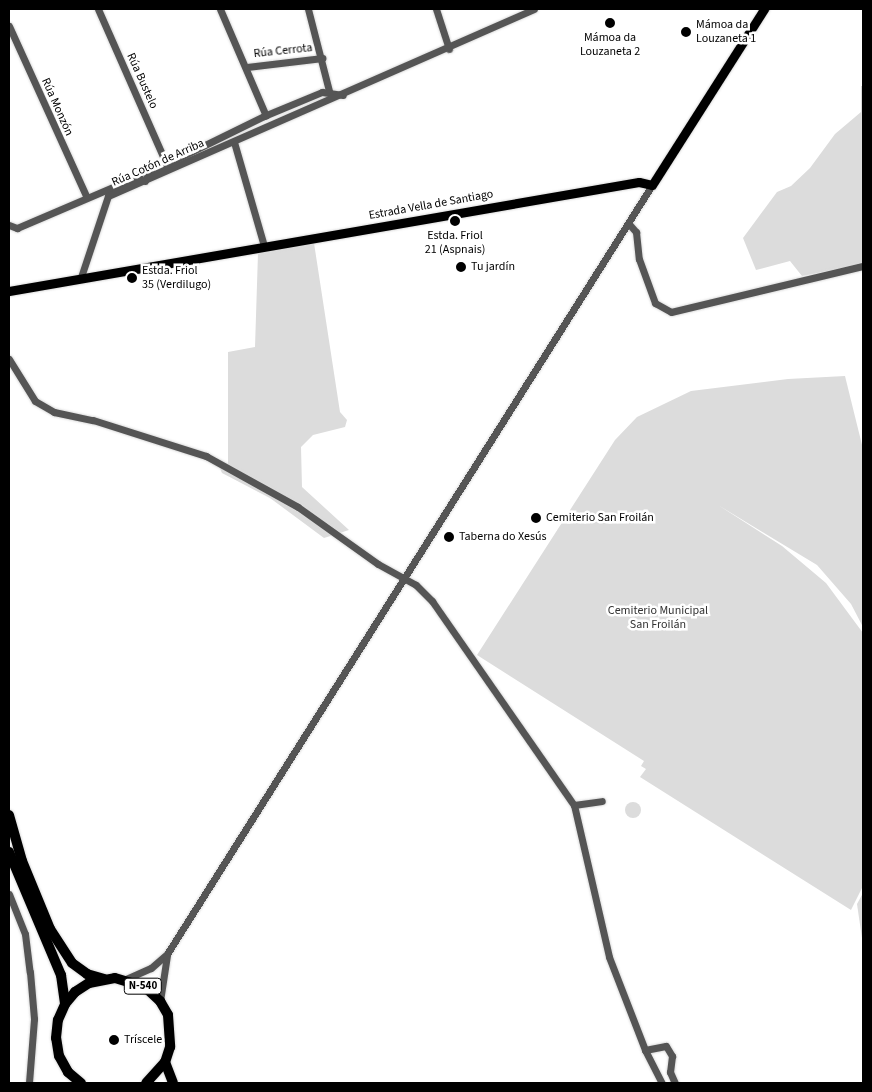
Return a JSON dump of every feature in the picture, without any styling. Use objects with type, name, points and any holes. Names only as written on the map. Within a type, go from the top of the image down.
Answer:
[{"type":"highway","name":"N-540","points":[[9,815],[22,861],[50,929],[72,963],[87,974],[104,978],[126,979],[145,987],[160,1001],[172,1031],[165,1062],[146,1083]]},
{"type":"highway","points":[[9,852],[61,975],[65,1004],[58,1020],[56,1038],[59,1056],[68,1072],[71,1083]]},
{"type":"highway","name":"N-540","points":[[65,1004],[75,992],[104,978]]},
{"type":"highway","points":[[165,1062],[173,1083]]},
{"type":"highway","points":[[68,1072],[81,1083]]},
{"type":"main road","points":[[652,185],[764,9]]},
{"type":"main road","name":"Estrada Vella de Santiago","points":[[9,291],[81,277],[639,182],[652,185]]},
{"type":"street","points":[[220,9],[247,66],[266,116],[262,125],[270,127]]},
{"type":"street","points":[[308,9],[322,58],[328,92],[327,102]]},
{"type":"street","points":[[436,9],[449,49]]},
{"type":"street","name":"Rúa Cotón de Arriba","points":[[81,277],[108,196],[449,49],[534,9]]},
{"type":"street","name":"Rúa Bustelo","points":[[100,10],[166,163]]},
{"type":"street","name":"Rúa Monzón","points":[[9,26],[86,196]]},
{"type":"street","name":"Rúa Cerrota","points":[[247,66],[322,58]]},
{"type":"street","points":[[137,174],[145,180],[148,173],[166,163],[266,116],[328,92],[343,95]]},
{"type":"street","points":[[234,142],[264,246]]},
{"type":"street","points":[[9,225],[17,228],[86,196],[166,163]]},
{"type":"street","points":[[126,979],[151,968],[167,954],[405,580],[652,185]]},
{"type":"street","points":[[629,224],[636,232],[638,259],[655,303],[671,312],[863,266]]},
{"type":"street","points":[[9,359],[35,401],[54,412],[93,420],[206,456],[298,507],[432,600],[464,643],[574,805],[604,941],[644,1050],[662,1083]]},
{"type":"street","points":[[574,805],[602,801]]},
{"type":"street","points":[[9,894],[25,934],[30,972],[34,1019],[29,1083]]},
{"type":"street","points":[[160,1001],[167,954]]},
{"type":"street","points":[[644,1050],[666,1046],[672,1056],[670,1072],[675,1083]]},
{"type":"green space","points":[[861,86],[863,86],[863,264],[802,276],[790,261],[756,270],[743,238],[777,192],[791,186],[810,168],[835,134],[861,112]]},
{"type":"green space","points":[[314,243],[340,412],[347,420],[345,427],[313,435],[301,447],[302,487],[349,530],[324,538],[270,498],[222,473],[218,464],[228,465],[228,352],[255,347],[258,253]]},
{"type":"green space","name":"Cemiterio Municipal San Froilán","points":[[845,376],[863,449],[863,627],[851,604],[817,565],[718,505],[782,546],[826,583],[863,633],[863,886],[851,910],[640,777],[646,769],[641,766],[644,761],[477,655],[615,440],[637,417],[691,391],[788,379]]},
{"type":"green space","points":[[633,802],[641,810],[633,818],[625,810]]},
{"type":"green space","points":[[863,893],[863,945],[857,904]]},
{"type":"place","name":"Mámoa da Louzaneta 2","points":[[610,23]]},
{"type":"place","name":"Mámoa da Louzaneta 1","points":[[686,32]]},
{"type":"place","name":"Estda. Friol 21 (Aspnais)","points":[[455,221]]},
{"type":"place","name":"Tu jardín","points":[[461,267]]},
{"type":"place","name":"Estda. Friol 35 (Verdilugo)","points":[[132,278]]},
{"type":"place","name":"Cemiterio San Froilán","points":[[536,518]]},
{"type":"place","name":"Taberna do Xesús","points":[[449,537]]},
{"type":"place","name":"Tríscele","points":[[114,1040]]}]
